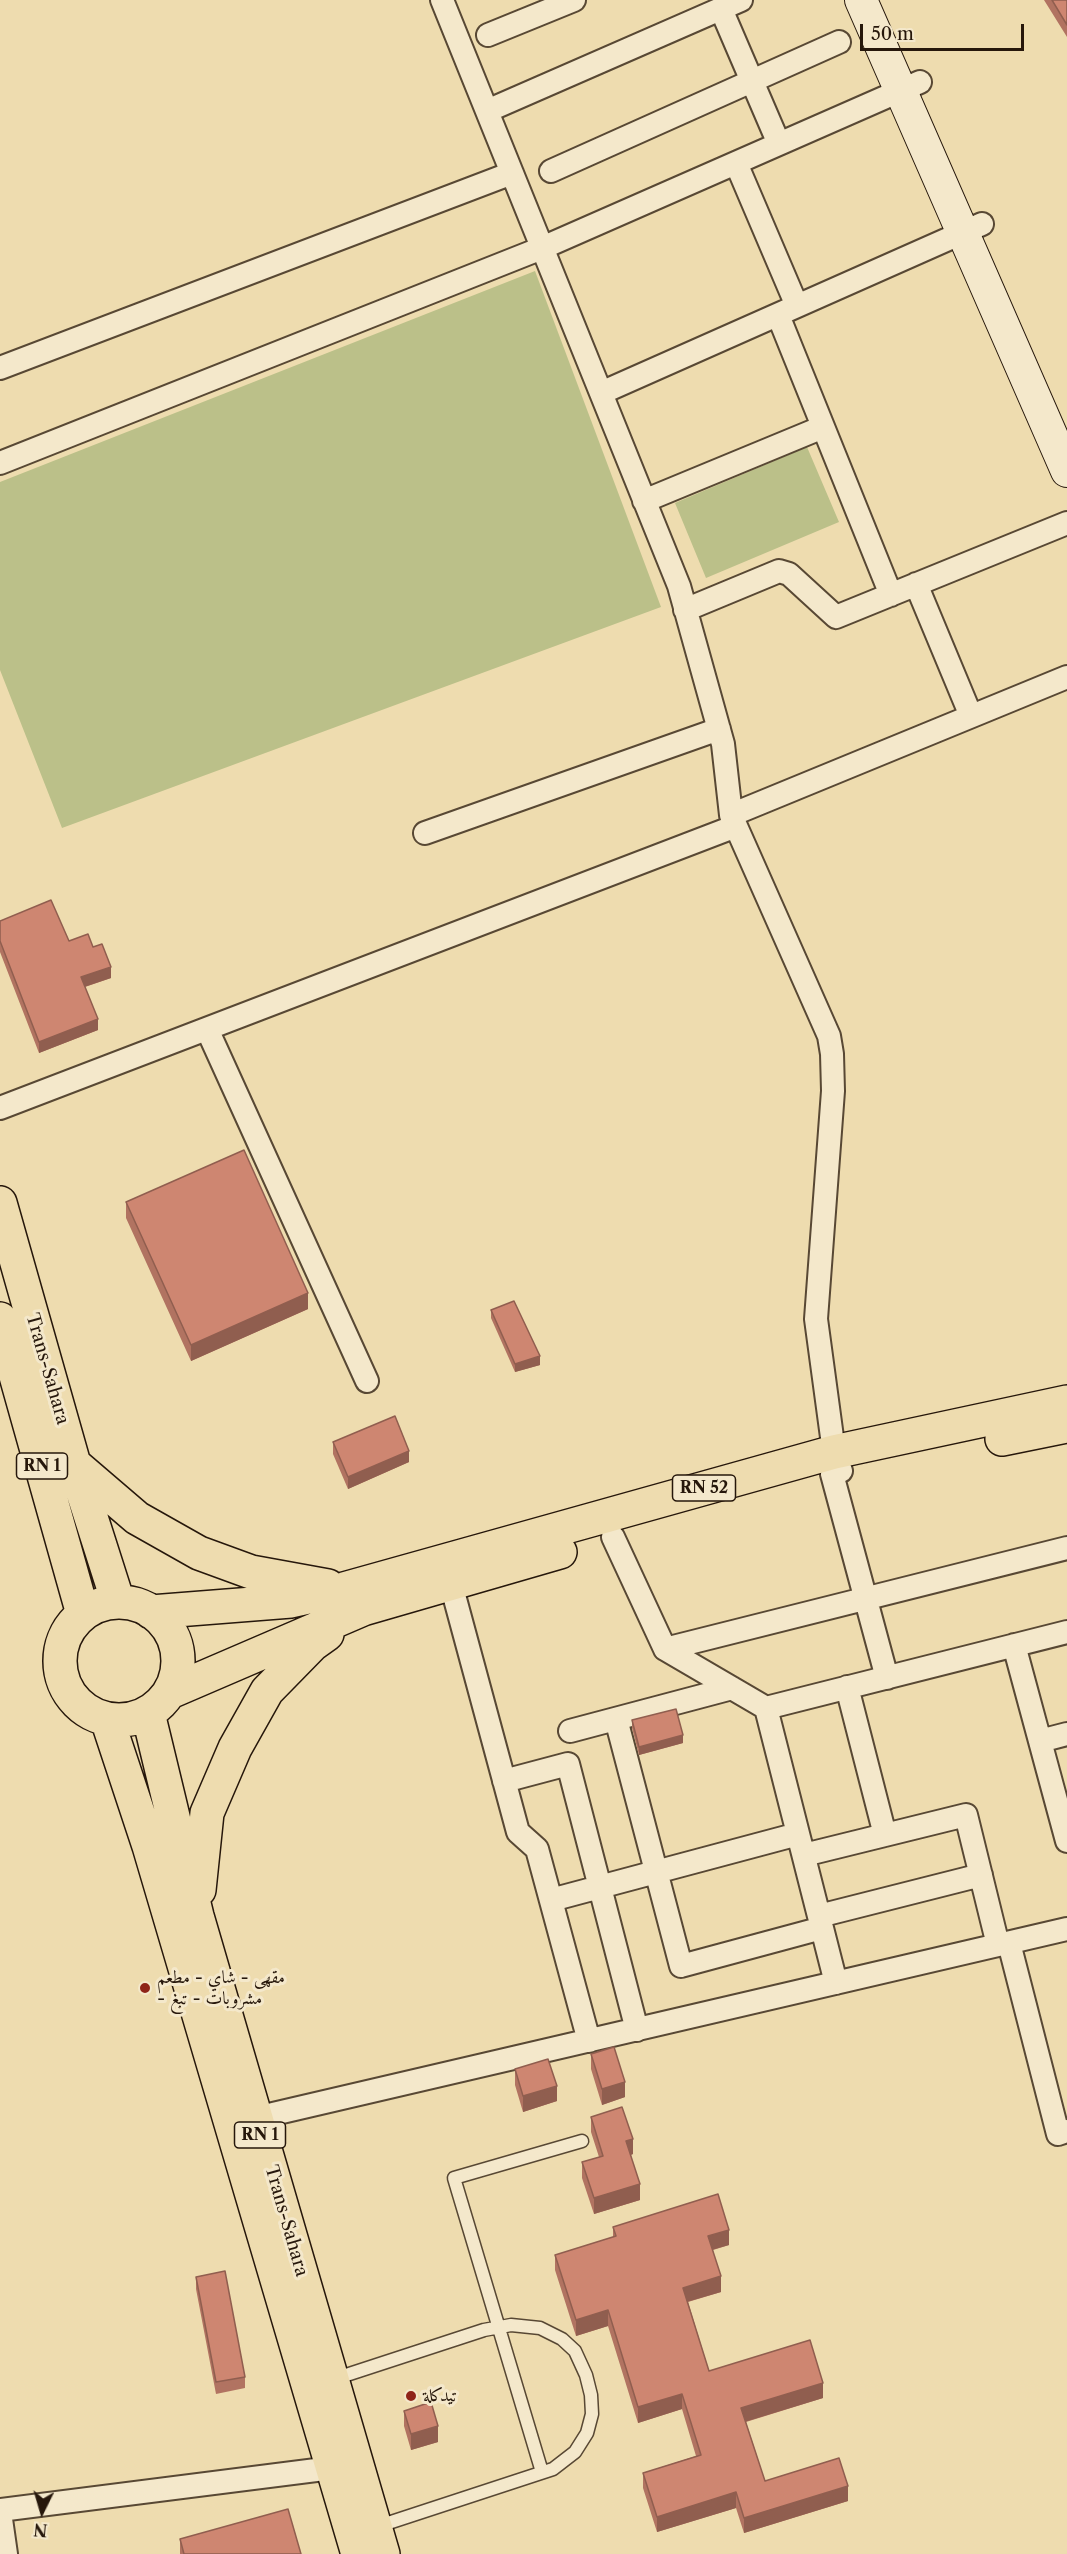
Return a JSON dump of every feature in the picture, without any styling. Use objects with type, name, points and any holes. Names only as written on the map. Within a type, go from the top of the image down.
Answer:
[{"type":"main road","points":[[861,0],[910,86],[973,229],[1067,419]]},
{"type":"main road","points":[[884,0],[910,86]]},
{"type":"main road","points":[[973,229],[1067,471]]},
{"type":"main road","name":"Trans-Sahara","points":[[0,1203],[74,1464],[118,1602]]},
{"type":"main road","name":"Trans-Sahara","points":[[0,1319],[83,1614]]},
{"type":"main road","name":"RN 52","points":[[354,1599],[1067,1402]]},
{"type":"main road","name":"RN 52","points":[[354,1599],[451,1584],[613,1537],[835,1466],[1067,1425]]},
{"type":"main road","points":[[74,1464],[137,1518],[199,1552],[251,1572],[354,1599]]},
{"type":"main road","points":[[152,1612],[291,1601],[354,1599]]},
{"type":"main road","points":[[159,1702],[177,1676],[178,1657],[174,1640],[165,1624],[152,1612],[135,1605],[118,1602],[100,1605],[83,1614],[70,1628],[62,1645],[60,1665],[64,1683],[74,1700],[89,1712],[107,1719],[135,1718],[159,1702],[354,1599]]},
{"type":"main road","points":[[197,1916],[207,1813],[235,1748],[267,1691],[354,1599]]},
{"type":"main road","name":"Trans-Sahara","points":[[159,1702],[197,1916],[256,2118],[320,2383],[332,2468],[367,2543]]},
{"type":"main road","name":"Trans-Sahara","points":[[107,1719],[320,2383],[367,2543]]},
{"type":"street","points":[[442,0],[679,586],[723,744],[734,820],[829,1036],[833,1091],[816,1319],[818,1346],[835,1466],[887,1678]]},
{"type":"street","points":[[488,35],[540,6],[574,0]]},
{"type":"street","points":[[487,111],[731,4],[752,81],[778,144]]},
{"type":"street","points":[[551,171],[839,42]]},
{"type":"street","points":[[0,463],[542,248],[910,86]]},
{"type":"street","points":[[736,163],[787,310],[823,427],[891,595]]},
{"type":"street","points":[[0,368],[512,173]]},
{"type":"street","points":[[601,393],[973,229]]},
{"type":"street","points":[[644,501],[823,427]]},
{"type":"street","points":[[685,610],[779,571],[789,574],[836,617],[1067,523]]},
{"type":"street","points":[[916,584],[971,716]]},
{"type":"street","points":[[0,1108],[207,1029],[734,820],[971,716],[1067,677]]},
{"type":"street","points":[[425,833],[719,729]]},
{"type":"street","points":[[207,1029],[367,1382]]},
{"type":"street","points":[[613,1537],[665,1649],[766,1708],[1067,1632]]},
{"type":"street","points":[[665,1649],[1067,1548]]},
{"type":"street","points":[[451,1584],[518,1832],[537,1850],[589,2041]]},
{"type":"street","points":[[1014,1645],[1067,1841]]},
{"type":"street","points":[[570,1731],[732,1688]]},
{"type":"street","points":[[847,1688],[885,1835]]},
{"type":"street","points":[[766,1708],[836,1983]]},
{"type":"street","points":[[616,1719],[681,1966],[981,1875]]},
{"type":"street","points":[[1040,1741],[1067,1734]]},
{"type":"street","points":[[504,1781],[568,1764],[637,2030]]},
{"type":"street","points":[[551,1900],[657,1872],[801,1844],[885,1835],[966,1815],[981,1875],[1004,1944],[1058,2134],[1067,2131]]},
{"type":"street","points":[[256,2118],[1067,1929]]},
{"type":"street","points":[[6,2554],[0,2511],[332,2468]]},
{"type":"lane","points":[[542,2472],[454,2178],[582,2141]]},
{"type":"lane","points":[[320,2383],[484,2330],[511,2325],[540,2328],[562,2339],[575,2351],[586,2374],[591,2395],[592,2414],[587,2433],[575,2452],[553,2469],[367,2543]]},
{"type":"green space","points":[[535,271],[661,607],[62,828],[0,670],[0,482]]},
{"type":"green space","points":[[807,447],[839,522],[706,578],[675,503]]},
{"type":"building","points":[[1052,0],[1067,0],[1067,25]]},
{"type":"building","points":[[51,900],[69,941],[88,934],[93,947],[102,944],[111,967],[81,977],[98,1019],[39,1042],[0,941],[0,921]]},
{"type":"building","points":[[244,1150],[308,1293],[191,1345],[126,1202]]},
{"type":"building","points":[[514,1301],[540,1356],[515,1364],[491,1310]]},
{"type":"building","points":[[395,1416],[409,1451],[348,1477],[333,1442]]},
{"type":"building","points":[[676,1709],[683,1735],[639,1747],[632,1720]]},
{"type":"building","points":[[614,2047],[625,2082],[602,2089],[591,2054]]},
{"type":"building","points":[[548,2059],[557,2086],[523,2096],[515,2069]]},
{"type":"building","points":[[622,2107],[633,2139],[626,2141],[640,2184],[594,2198],[582,2162],[603,2156],[591,2117]]},
{"type":"building","points":[[718,2194],[729,2230],[708,2236],[721,2276],[683,2288],[709,2371],[810,2340],[823,2383],[741,2408],[765,2481],[839,2458],[848,2486],[744,2518],[736,2492],[657,2517],[643,2473],[701,2455],[682,2394],[638,2407],[608,2310],[576,2320],[555,2255],[616,2236],[613,2227]]},
{"type":"building","points":[[225,2271],[245,2377],[216,2382],[196,2277]]},
{"type":"building","points":[[431,2402],[438,2426],[411,2434],[404,2411]]},
{"type":"building","points":[[288,2509],[301,2554],[184,2554],[180,2539]]},
{"type":"place","name":"مقهى - شاي - مطعم - مشروبات - تبغ","points":[[145,1988]]},
{"type":"place","name":"تيدكلة","points":[[411,2396]]}]
